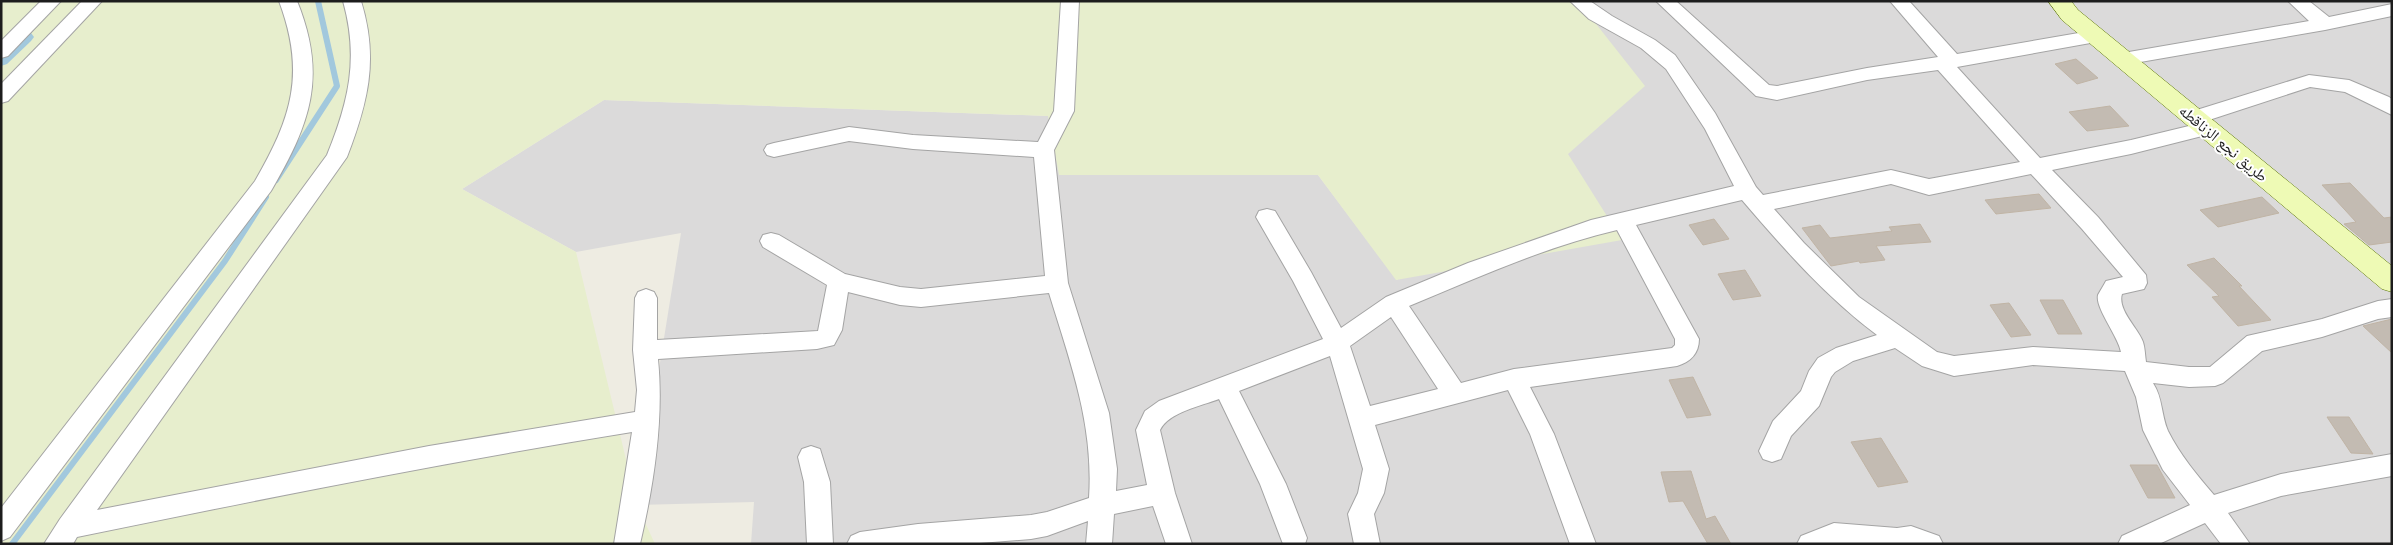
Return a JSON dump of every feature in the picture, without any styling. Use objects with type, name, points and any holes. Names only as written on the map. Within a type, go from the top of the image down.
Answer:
[{"type":"street","points":[[1,52],[52,1]]},
{"type":"street","points":[[1,96],[93,1]]},
{"type":"street","points":[[1,529],[263,186],[283,153],[302,99],[304,77],[298,23],[288,1]]},
{"type":"street","points":[[63,536],[337,157],[355,110],[361,77],[363,43],[360,21],[352,1]]},
{"type":"street","points":[[1070,1],[1064,111],[1044,150],[1057,283],[1097,412],[1104,470],[1099,544]]},
{"type":"street","points":[[1580,1],[1600,17],[1633,34],[1659,51],[1676,68],[1719,132],[1753,197],[1796,249],[1851,303],[1930,359],[1954,366],[2033,356],[2135,367],[2189,377],[2215,376],[2256,343],[2322,328],[2378,310],[2392,308]]},
{"type":"street","points":[[1665,1],[1763,91],[1777,92],[2096,36]]},
{"type":"street","points":[[1899,1],[2036,166],[2135,274],[2136,283],[2114,287],[2109,297],[2111,306],[2131,342],[2135,367],[2148,395],[2155,430],[2172,462],[2237,544]]},
{"type":"street","name":"طريق نجع الزناقطه","points":[[2059,1],[2070,15],[2392,282]]},
{"type":"street","points":[[2297,1],[2326,24]]},
{"type":"street","points":[[2361,1],[2384,12],[2392,26]]},
{"type":"street","points":[[2123,59],[2326,24],[2384,12]]},
{"type":"street","points":[[1179,544],[1162,493],[1150,442],[1150,424],[1168,408],[1337,343],[1394,303],[1553,240],[1591,228],[1753,197],[1891,177],[1929,187],[2131,147],[2309,81],[2326,80],[2344,84],[2392,108]]},
{"type":"street","points":[[774,150],[848,134],[914,142],[1044,150]]},
{"type":"street","points":[[1267,217],[1303,278],[1337,343],[1346,366],[1376,469],[1371,493],[1361,514],[1366,544]]},
{"type":"street","points":[[1360,419],[1514,379],[1639,363],[1677,357],[1683,353],[1687,346],[1687,339],[1623,222]]},
{"type":"street","points":[[771,242],[838,280],[900,296],[920,298],[1057,283]]},
{"type":"street","points":[[645,350],[826,338],[829,335],[838,280]]},
{"type":"street","points":[[627,544],[632,527],[650,390],[645,350],[646,298]]},
{"type":"street","points":[[1394,303],[1455,394]]},
{"type":"street","points":[[1772,451],[1780,430],[1812,396],[1821,371],[1827,364],[1841,356],[1898,338]]},
{"type":"street","points":[[1514,379],[1542,434],[1583,544]]},
{"type":"street","points":[[1225,386],[1273,484],[1294,538]]},
{"type":"street","points":[[63,536],[217,497],[518,440],[646,420]]},
{"type":"street","points":[[811,457],[817,482],[820,544]]},
{"type":"street","points":[[2131,544],[2210,508],[2281,485],[2392,465]]},
{"type":"street","points":[[860,544],[918,536],[1031,527],[1047,524],[1102,505],[1162,493]]},
{"type":"street","points":[[1810,544],[1834,535],[1897,540],[1911,538],[1930,544]]},
{"type":"shaded area","points":[[1578,1],[2392,1],[2392,544],[751,544],[754,502],[637,505],[681,233],[576,252],[462,189],[604,100],[1049,116],[1060,175],[1318,175],[1397,280],[1568,154]]},
{"type":"green space","points":[[1,1],[1578,1],[1645,86],[1568,154],[1622,240],[1396,280],[1318,175],[1059,175],[1048,116],[604,100],[462,189],[576,252],[637,505],[655,544],[1,544]]},
{"type":"building","points":[[2076,59],[2098,78],[2077,84],[2055,64]]},
{"type":"building","points":[[2110,106],[2129,126],[2087,131],[2069,112]]},
{"type":"building","points":[[2350,183],[2384,218],[2392,217],[2392,242],[2369,245],[2344,224],[2356,222],[2322,185]]},
{"type":"building","points":[[2039,194],[2051,208],[1996,214],[1985,200]]},
{"type":"building","points":[[2262,197],[2279,213],[2218,227],[2200,210]]},
{"type":"building","points":[[1714,219],[1729,239],[1703,245],[1689,225]]},
{"type":"building","points":[[1920,224],[1931,242],[1876,246],[1885,260],[1860,263],[1859,261],[1831,266],[1802,228],[1820,225],[1830,238],[1892,231],[1889,227]]},
{"type":"building","points":[[2214,258],[2242,286],[2239,286],[2271,320],[2238,326],[2212,297],[2219,296],[2187,265]]},
{"type":"building","points":[[1745,270],[1761,296],[1733,300],[1718,274]]},
{"type":"building","points":[[2040,300],[2063,300],[2082,334],[2058,334]]},
{"type":"building","points":[[2009,303],[2031,335],[2011,337],[1990,305]]},
{"type":"building","points":[[2392,319],[2392,353],[2363,326]]},
{"type":"building","points":[[1693,377],[1711,415],[1687,418],[1669,380]]},
{"type":"building","points":[[2327,417],[2349,417],[2373,454],[2351,453]]},
{"type":"building","points":[[1881,438],[1908,482],[1878,487],[1851,442]]},
{"type":"building","points":[[2130,465],[2157,465],[2175,498],[2148,498]]},
{"type":"building","points":[[1691,471],[1706,519],[1715,516],[1731,544],[1708,544],[1683,501],[1669,502],[1661,472]]},
{"type":"waterway","points":[[276,180],[337,86],[318,1]]},
{"type":"waterway","points":[[1,60],[25,37]]},
{"type":"waterway","points":[[12,544],[225,261],[266,197]]}]
